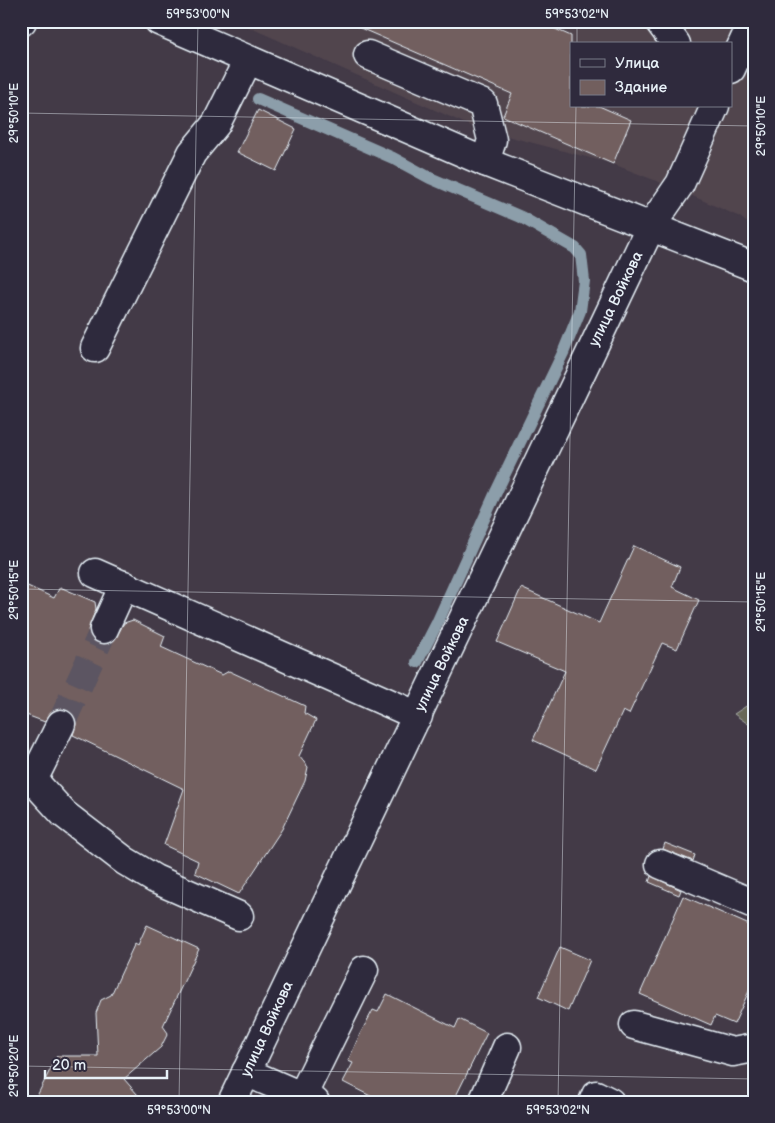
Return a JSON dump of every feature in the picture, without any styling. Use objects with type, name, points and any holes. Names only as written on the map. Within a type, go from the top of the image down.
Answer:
[{"type":"street","points":[[159,21],[485,162],[652,226],[754,268]]},
{"type":"street","points":[[659,21],[675,42]]},
{"type":"street","points":[[732,67],[753,21]]},
{"type":"street","points":[[368,55],[483,104],[492,140],[485,162]]},
{"type":"street","points":[[95,348],[192,153],[216,124],[248,60]]},
{"type":"street","name":"улица Войкова","points":[[232,1102],[652,226],[680,184],[714,108]]},
{"type":"street","points":[[95,573],[418,716]]},
{"type":"street","points":[[104,629],[124,585]]},
{"type":"street","points":[[60,724],[27,778],[64,814],[125,861],[156,879],[239,916]]},
{"type":"street","points":[[660,864],[754,904]]},
{"type":"street","points":[[246,1072],[308,1099],[364,970]]},
{"type":"street","points":[[634,1025],[733,1052],[754,1048]]},
{"type":"street","points":[[483,1102],[507,1047]]},
{"type":"street","points":[[593,1102],[596,1095],[610,1102]]},
{"type":"shaded area","points":[[235,21],[754,21],[754,228],[740,217],[677,189],[613,164],[473,127]]},
{"type":"green space","points":[[754,701],[754,728],[734,714]]},
{"type":"building","points":[[344,21],[537,21],[571,36],[570,108],[604,108],[631,120],[613,164],[503,116],[512,94]]},
{"type":"building","points":[[258,110],[296,129],[276,171],[237,152]]},
{"type":"building","points":[[634,546],[680,567],[672,587],[699,600],[677,649],[662,643],[629,714],[623,711],[596,769],[533,740],[565,671],[497,642],[521,588],[599,623]]},
{"type":"building","points":[[21,583],[54,598],[60,587],[95,602],[96,609],[88,630],[91,638],[97,643],[105,645],[113,642],[124,623],[133,620],[165,636],[161,647],[222,675],[229,671],[305,706],[304,713],[316,720],[299,756],[308,767],[305,781],[282,829],[239,894],[195,873],[198,861],[164,845],[184,789],[73,735],[76,723],[74,715],[68,710],[61,708],[53,711],[45,722],[21,713]]},
{"type":"building","points":[[665,843],[695,855],[693,861],[663,849]]},
{"type":"building","points":[[651,876],[681,890],[679,895],[649,882]]},
{"type":"building","points":[[683,896],[754,927],[754,980],[734,1024],[715,1016],[711,1025],[640,994]]},
{"type":"building","points":[[147,925],[199,949],[163,1026],[168,1033],[161,1047],[124,1079],[144,1102],[34,1102],[57,1056],[98,1056],[96,1013],[101,1000],[111,995],[135,943],[138,945]]},
{"type":"building","points":[[560,947],[590,960],[568,1011],[538,997]]},
{"type":"building","points":[[387,994],[455,1028],[459,1019],[487,1033],[453,1102],[382,1102],[343,1082],[353,1063],[348,1061],[360,1034],[373,1010],[378,1012]]},
{"type":"waterway","points":[[258,99],[393,158],[430,178],[521,217],[575,248],[581,255],[584,281],[580,311],[563,353],[417,662]]},
{"type":"tunnel","points":[[61,724],[104,629]]}]
